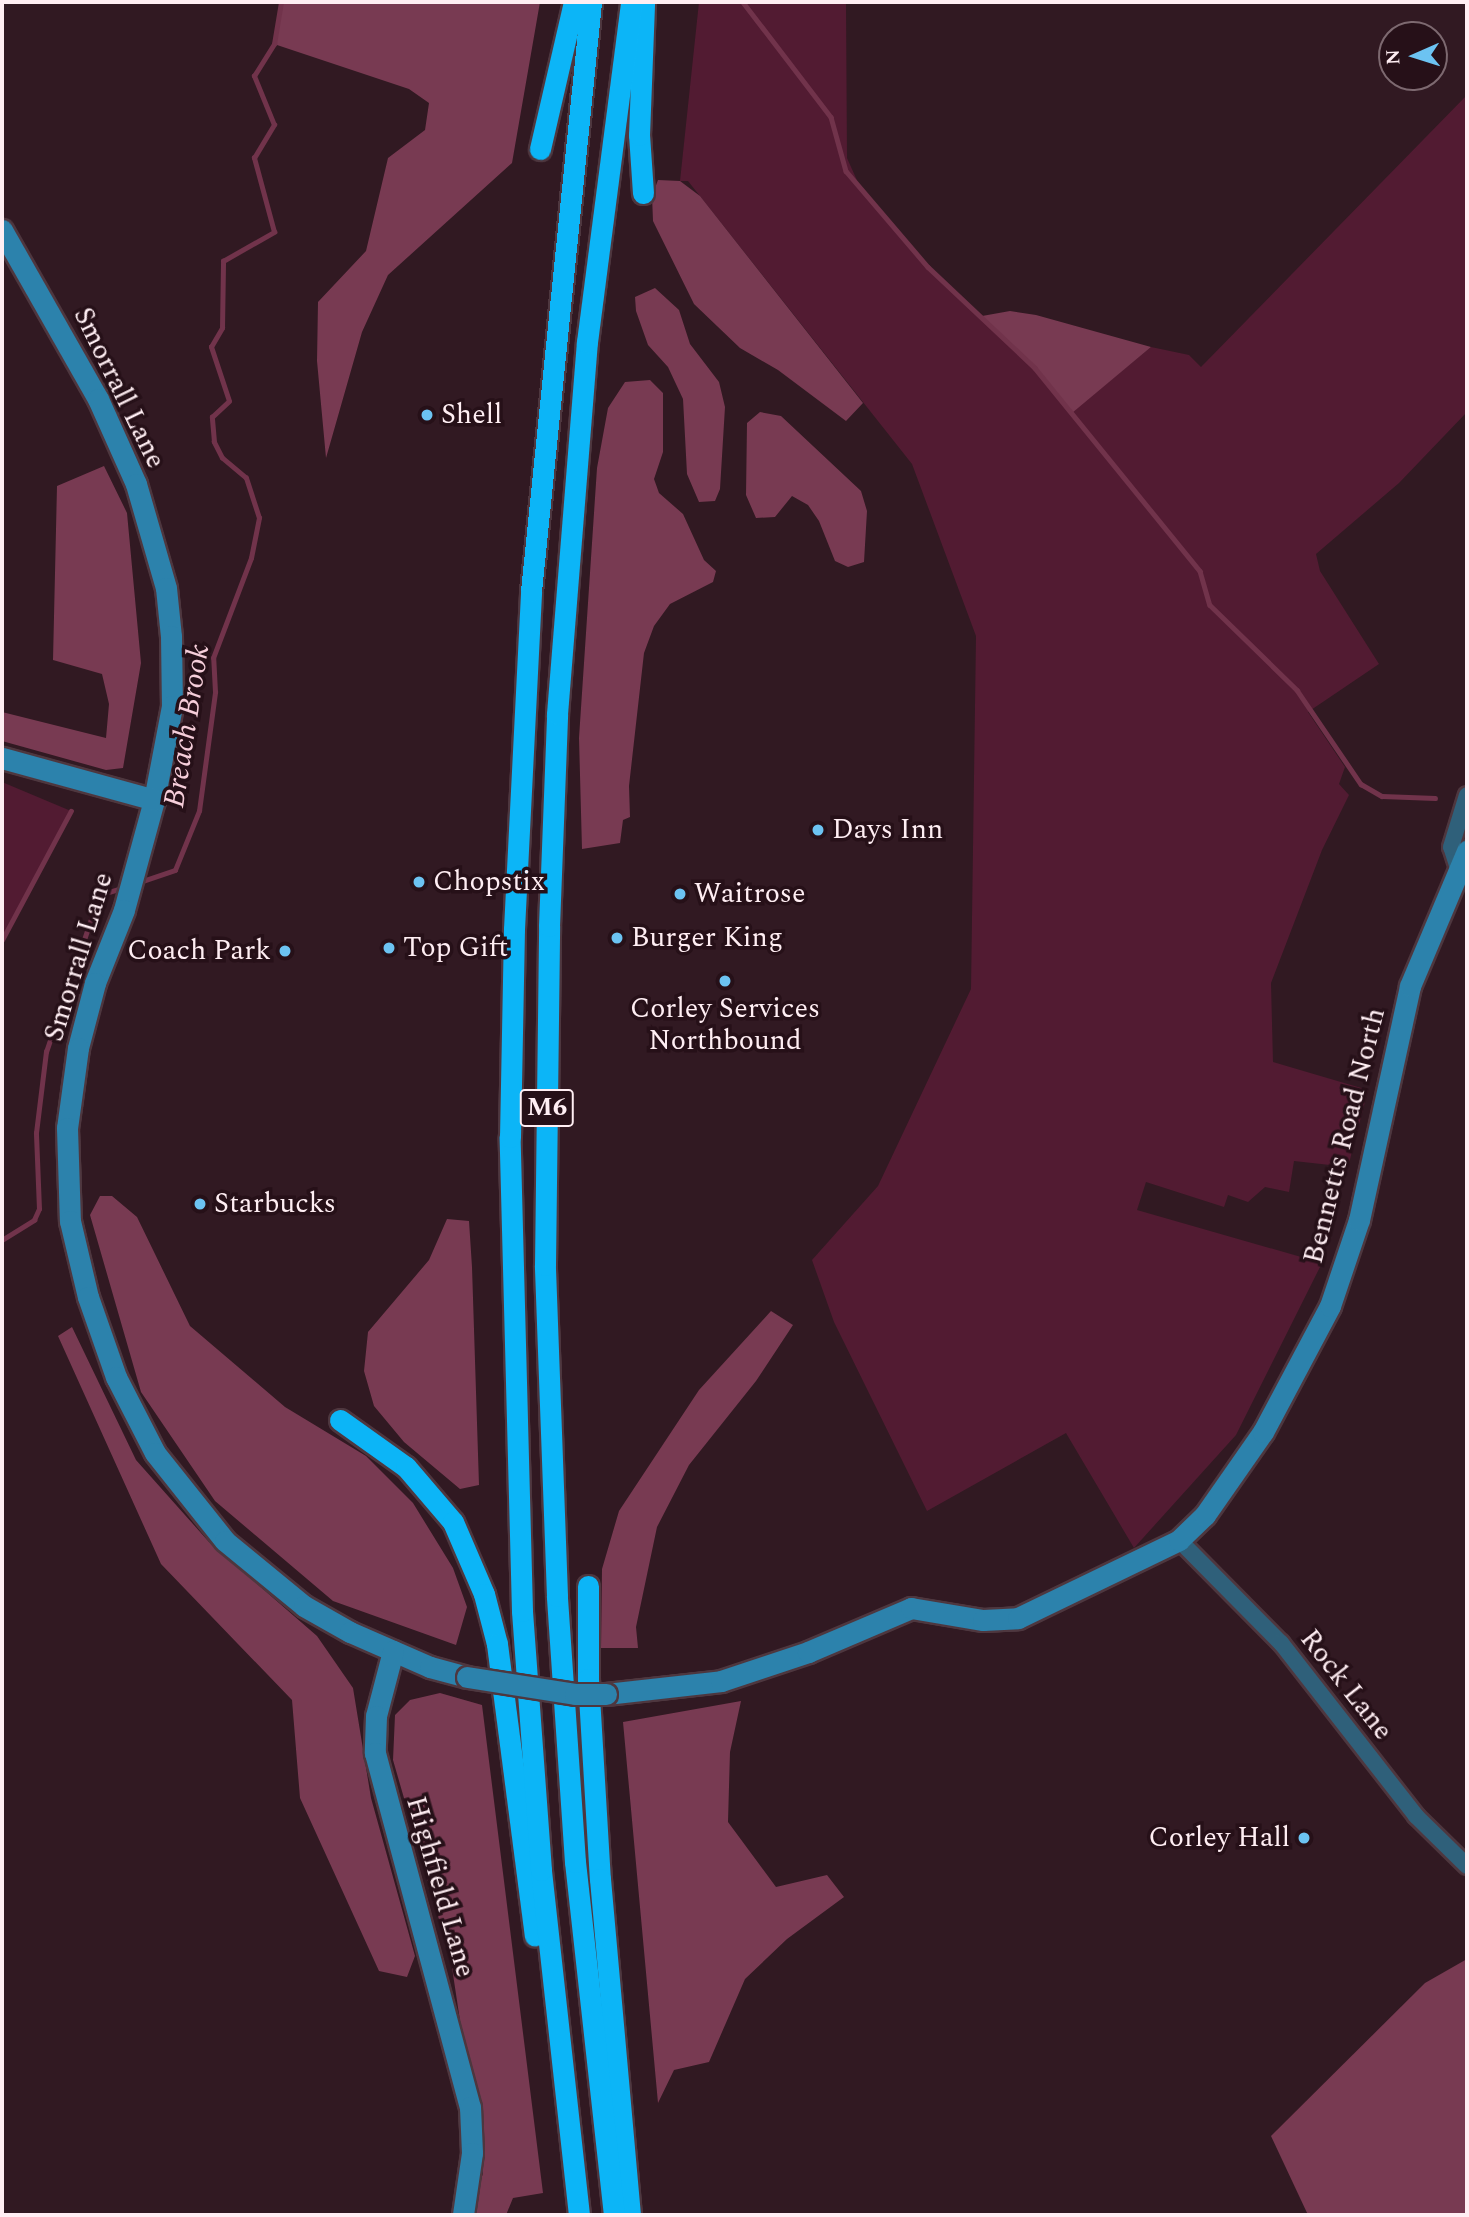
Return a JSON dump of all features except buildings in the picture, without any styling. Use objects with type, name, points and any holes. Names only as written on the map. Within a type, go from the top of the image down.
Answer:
[{"type":"highway","points":[[540,149],[574,2]]},
{"type":"highway","name":"M6","points":[[579,2215],[564,2103],[522,1611],[510,1123],[514,929],[531,591],[591,2]]},
{"type":"highway","name":"M6","points":[[614,2215],[574,1849],[557,1596],[545,1251],[557,714],[587,342],[631,2]]},
{"type":"highway","points":[[643,193],[639,135],[644,2]]},
{"type":"highway","points":[[340,1420],[406,1467],[453,1522],[484,1594],[497,1644],[530,1908],[564,2103]]},
{"type":"highway","points":[[588,1586],[588,1679],[600,1879],[630,2215]]},
{"type":"street","name":"Smorrall Lane","points":[[2,230],[97,399],[148,515],[166,588],[171,636],[172,706],[154,800],[128,897],[92,996],[78,1048],[67,1128],[67,1177],[76,1256],[108,1354],[155,1454],[225,1541],[304,1606],[393,1651]]},
{"type":"street","points":[[2,758],[154,800]]},
{"type":"street","name":"Bennetts Road North","points":[[393,1651],[467,1677],[575,1694],[606,1694],[721,1681],[808,1652],[860,1627],[911,1608],[983,1620],[1018,1618],[1179,1541],[1212,1506],[1263,1432],[1330,1306],[1359,1220],[1410,986],[1462,859],[1451,847],[1467,795]]},
{"type":"street","name":"Rock Lane","points":[[1179,1541],[1281,1643],[1416,1816],[1467,1866]]},
{"type":"street","name":"Highfield Lane","points":[[393,1651],[376,1716],[375,1753],[470,2107],[472,2153],[463,2215]]},
{"type":"shaded area","points":[[281,2],[540,2],[512,163],[388,275],[362,332],[326,458],[317,361],[318,302],[366,251],[388,158],[425,130],[429,103],[409,89],[274,44]]},
{"type":"shaded area","points":[[699,2],[846,2],[847,158],[860,187],[928,267],[1035,368],[1072,412],[1151,347],[1189,355],[1201,367],[1467,95],[1467,412],[1399,483],[1316,554],[1320,571],[1379,664],[1308,712],[1345,767],[1339,784],[1349,795],[1322,850],[1271,983],[1273,1062],[1368,1090],[1348,1167],[1294,1161],[1289,1192],[1265,1187],[1248,1202],[1228,1195],[1224,1207],[1146,1182],[1137,1210],[1322,1263],[1236,1435],[1134,1548],[1066,1433],[927,1511],[834,1322],[812,1260],[878,1186],[971,989],[976,636],[912,464],[688,181],[680,181]]},
{"type":"shaded area","points":[[658,180],[680,181],[700,196],[863,403],[846,421],[778,370],[740,348],[694,304],[653,221],[652,196]]},
{"type":"shaded area","points":[[655,288],[679,310],[690,344],[719,382],[725,407],[720,489],[715,501],[699,502],[687,474],[683,399],[668,367],[648,345],[636,311],[635,297]]},
{"type":"shaded area","points":[[1010,311],[1036,315],[1151,347],[1072,413],[1035,368],[982,316]]},
{"type":"shaded area","points":[[650,380],[663,393],[663,452],[654,479],[659,493],[683,514],[704,560],[716,571],[713,582],[670,604],[654,626],[644,653],[629,786],[630,817],[623,820],[620,843],[582,849],[579,738],[597,468],[608,408],[625,382]]},
{"type":"shaded area","points":[[760,412],[781,416],[861,491],[867,511],[864,562],[848,567],[835,561],[819,521],[808,505],[792,496],[775,517],[756,518],[746,495],[747,423]]},
{"type":"shaded area","points":[[104,466],[127,513],[141,663],[123,768],[106,770],[2,741],[2,712],[106,738],[109,704],[102,674],[53,660],[57,486]]},
{"type":"shaded area","points":[[2,782],[71,811],[2,940]]},
{"type":"shaded area","points":[[100,1196],[112,1196],[137,1217],[190,1326],[285,1407],[366,1456],[413,1503],[453,1568],[467,1607],[456,1645],[333,1601],[215,1501],[141,1392],[90,1215]]},
{"type":"shaded area","points":[[447,1219],[469,1221],[472,1267],[479,1485],[460,1489],[404,1442],[374,1406],[364,1371],[368,1332],[429,1260]]},
{"type":"shaded area","points":[[771,1311],[793,1325],[756,1381],[689,1465],[657,1527],[636,1627],[638,1648],[601,1648],[602,1569],[619,1511],[699,1390]]},
{"type":"shaded area","points":[[72,1327],[136,1460],[209,1542],[317,1636],[353,1688],[371,1798],[415,1956],[407,1977],[379,1971],[300,1798],[292,1700],[161,1564],[58,1336]]},
{"type":"shaded area","points":[[440,1693],[482,1705],[543,2193],[513,2198],[506,2215],[471,2215],[483,2173],[451,1961],[393,1760],[395,1715],[410,1700]]},
{"type":"shaded area","points":[[741,1701],[730,1752],[728,1822],[776,1887],[827,1875],[844,1897],[787,1939],[745,1979],[709,2062],[674,2070],[658,2103],[623,1722]]},
{"type":"shaded area","points":[[1467,1959],[1467,2215],[1308,2215],[1271,2136],[1425,1983]]},
{"type":"waterway","name":"Breach Brook","points":[[140,882],[175,870],[199,811],[215,692],[213,658],[251,558],[259,518],[246,478],[222,458],[214,442],[212,417],[229,401],[211,347],[222,328],[223,261],[274,232],[254,158],[274,125],[254,76],[274,44],[281,2]]},
{"type":"waterway","points":[[743,2],[831,117],[846,171],[928,267],[1035,368],[1200,571],[1210,605],[1297,690],[1361,784],[1382,796],[1435,798]]},
{"type":"waterway","points":[[2,940],[71,811]]},
{"type":"waterway","name":"Breach Brook","points":[[2,1240],[34,1220],[39,1209],[36,1133],[46,1052],[99,895],[122,888]]},
{"type":"place","name":"Shell","points":[[427,415]]},
{"type":"place","name":"Days Inn","points":[[818,830]]},
{"type":"place","name":"Chopstix","points":[[419,882]]},
{"type":"place","name":"Waitrose","points":[[680,894]]},
{"type":"place","name":"Burger King","points":[[617,938]]},
{"type":"place","name":"Top Gift","points":[[389,948]]},
{"type":"place","name":"Coach Park","points":[[285,951]]},
{"type":"place","name":"Corley Services Northbound","points":[[725,981]]},
{"type":"place","name":"Starbucks","points":[[200,1204]]},
{"type":"place","name":"Corley Hall","points":[[1304,1838]]}]
